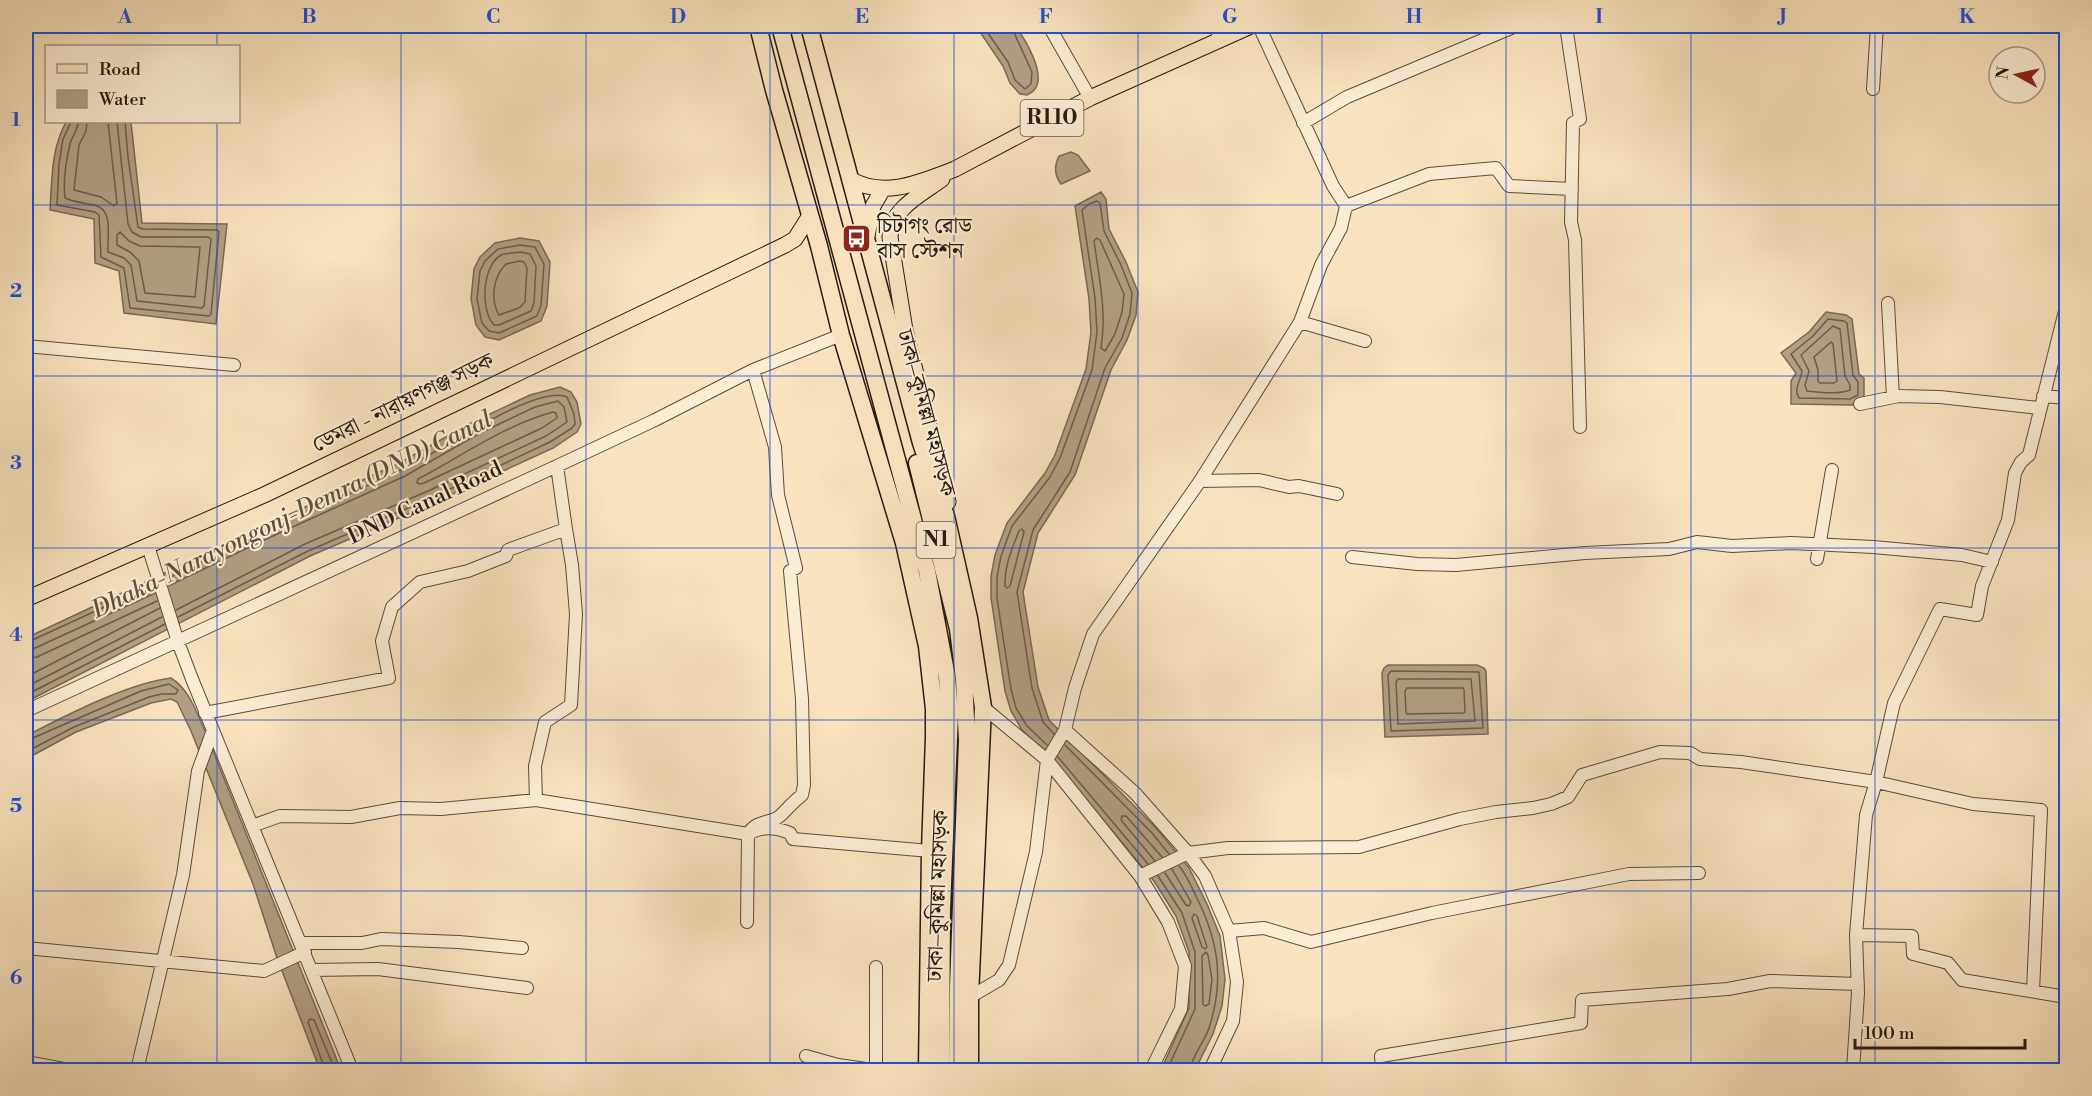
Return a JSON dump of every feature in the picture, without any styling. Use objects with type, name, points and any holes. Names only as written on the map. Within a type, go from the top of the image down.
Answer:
[{"type":"highway","points":[[758,26],[809,217],[819,246],[841,335],[904,543],[923,623],[930,667],[934,737],[927,1071]]},
{"type":"highway","name":"ঢাকা–কুমিল্লা মহাসড়ক","points":[[780,26],[927,571],[947,676],[950,735],[942,909],[941,1071]]},
{"type":"highway","name":"ঢাকা–কুমিল্লা মহাসড়ক","points":[[797,26],[892,368],[958,629],[964,679],[967,740],[957,987],[957,1071]]},
{"type":"highway","points":[[808,26],[921,443],[946,516],[969,618],[983,707],[970,997],[970,1071]]},
{"type":"main road","name":"R110","points":[[850,179],[870,187],[883,189],[916,183],[955,169],[1219,33],[1251,26]]},
{"type":"main road","points":[[946,516],[950,508],[905,330],[890,226],[902,210],[955,169]]},
{"type":"main road","points":[[867,237],[873,206],[883,189]]},
{"type":"main road","points":[[809,217],[795,239],[819,246]]},
{"type":"main road","name":"ডেমরা - নারায়ণগঞ্জ সড়ক","points":[[26,599],[264,495],[795,239]]},
{"type":"street","points":[[1049,26],[1090,98]]},
{"type":"street","points":[[970,997],[999,980],[1009,965],[1036,852],[1047,760],[1065,730],[1075,688],[1093,634],[1200,481],[1300,322],[1321,265],[1341,228],[1346,206],[1333,186],[1259,26]]},
{"type":"street","points":[[1303,123],[1347,97],[1516,26]]},
{"type":"street","points":[[1566,26],[1580,119],[1574,123],[1572,189],[1580,427]]},
{"type":"street","points":[[1873,89],[1877,26]]},
{"type":"street","points":[[1346,206],[1429,174],[1496,168],[1509,186],[1572,189]]},
{"type":"street","points":[[1888,303],[1893,397]]},
{"type":"street","points":[[1852,1071],[1858,984],[1856,935],[1866,815],[1894,703],[1940,609],[1977,615],[1982,586],[2008,520],[2015,473],[2021,462],[2029,455],[2039,408],[2067,307]]},
{"type":"street","points":[[1300,322],[1365,341]]},
{"type":"street","name":"DND Canal Road","points":[[26,711],[557,466],[753,370],[841,335]]},
{"type":"street","points":[[26,346],[234,365]]},
{"type":"street","points":[[747,922],[748,834],[753,826],[780,817],[788,806],[802,795],[804,785],[802,699],[790,571],[796,568],[777,495],[775,447],[753,370]]},
{"type":"street","points":[[2043,396],[2067,398]]},
{"type":"street","points":[[1860,404],[1893,397],[1940,397],[2039,408]]},
{"type":"street","points":[[536,800],[535,766],[545,722],[571,705],[576,614],[572,565],[557,466]]},
{"type":"street","points":[[1817,559],[1832,470]]},
{"type":"street","points":[[1200,481],[1259,480],[1337,494]]},
{"type":"street","points":[[206,712],[388,678],[382,641],[392,607],[420,582],[468,572],[506,556],[508,550],[566,529]]},
{"type":"street","points":[[1352,557],[1417,564],[1456,565],[1669,549],[1697,542],[1732,546],[1791,543],[1962,555],[1992,562]]},
{"type":"street","points":[[148,546],[178,642],[352,1071]]},
{"type":"street","points":[[983,707],[1047,760],[1140,876],[1168,922],[1185,966],[1181,1009],[1151,1071]]},
{"type":"street","points":[[136,1071],[183,875],[198,771],[213,730]]},
{"type":"street","points":[[1065,730],[1135,793],[1188,853],[1205,876],[1229,931],[1237,982],[1233,1021],[1210,1071]]},
{"type":"street","points":[[1140,876],[1188,853],[1228,848],[1359,848],[1460,819],[1551,804],[1568,797],[1582,775],[1660,752],[1690,753],[1700,759],[1741,762],[1876,782],[1973,804],[2041,810],[2033,991]]},
{"type":"street","points":[[252,826],[280,816],[351,817],[399,808],[441,810],[536,800],[748,834],[757,829],[780,829],[790,833],[793,839],[930,851]]},
{"type":"street","points":[[1229,931],[1264,928],[1311,942],[1432,913],[1629,874],[1699,873]]},
{"type":"street","points":[[1856,935],[1912,936],[1913,954],[1948,963],[1962,980],[2067,998]]},
{"type":"street","points":[[26,948],[264,971],[302,948],[362,944],[381,939],[459,942],[522,948]]},
{"type":"street","points":[[806,1056],[874,1071],[876,967]]},
{"type":"street","points":[[312,970],[378,969],[527,988]]},
{"type":"street","points":[[1382,1071],[1381,1056],[1581,1023],[1582,1000],[1728,989],[1770,981],[1858,984]]},
{"type":"street","points":[[26,1062],[69,1071]]},
{"type":"water","points":[[976,26],[1015,26],[1029,47],[1036,65],[1038,82],[1033,91],[1027,95],[1020,94],[1010,83],[1003,66]]},
{"type":"water","points":[[66,123],[131,123],[142,223],[227,224],[216,324],[124,313],[119,271],[95,263],[94,219],[50,210],[55,154]]},
{"type":"water","points":[[1071,152],[1078,155],[1090,171],[1061,184],[1056,174],[1056,163],[1059,156]]},
{"type":"water","points":[[1101,192],[1106,199],[1109,229],[1138,292],[1136,315],[1127,340],[1111,370],[1075,475],[1038,533],[1023,592],[1038,687],[1049,720],[1157,829],[1189,868],[1220,936],[1225,979],[1222,1006],[1213,1034],[1195,1070],[1161,1070],[1189,1008],[1189,952],[1176,916],[1154,881],[1064,773],[1022,730],[1011,711],[1005,691],[991,598],[991,576],[995,555],[1007,523],[1045,473],[1055,455],[1086,369],[1091,332],[1089,299],[1075,206]]},
{"type":"water","points":[[520,238],[539,241],[550,262],[547,306],[541,321],[499,340],[485,337],[476,325],[471,299],[474,269],[480,257],[495,243]]},
{"type":"water","points":[[1826,312],[1846,315],[1852,319],[1859,374],[1864,378],[1864,400],[1852,405],[1791,404],[1791,381],[1796,373],[1781,353],[1809,332]]},
{"type":"water","name":"Dhaka-Narayongonj-Demra (DND) Canal","points":[[560,387],[571,392],[577,402],[581,424],[577,432],[553,448],[434,503],[310,556],[26,702],[26,638],[399,463],[473,422],[530,395]]},
{"type":"water","points":[[1388,665],[1477,665],[1484,668],[1486,671],[1488,734],[1385,737],[1382,673]]},
{"type":"water","points":[[171,678],[188,695],[205,731],[341,1070],[320,1070],[276,955],[253,884],[177,702],[171,699],[151,703],[76,732],[26,759],[26,736],[116,693]]},
{"type":"place","name":"চিটাগং রোড বাস স্টেশন","points":[[856,239]]}]
